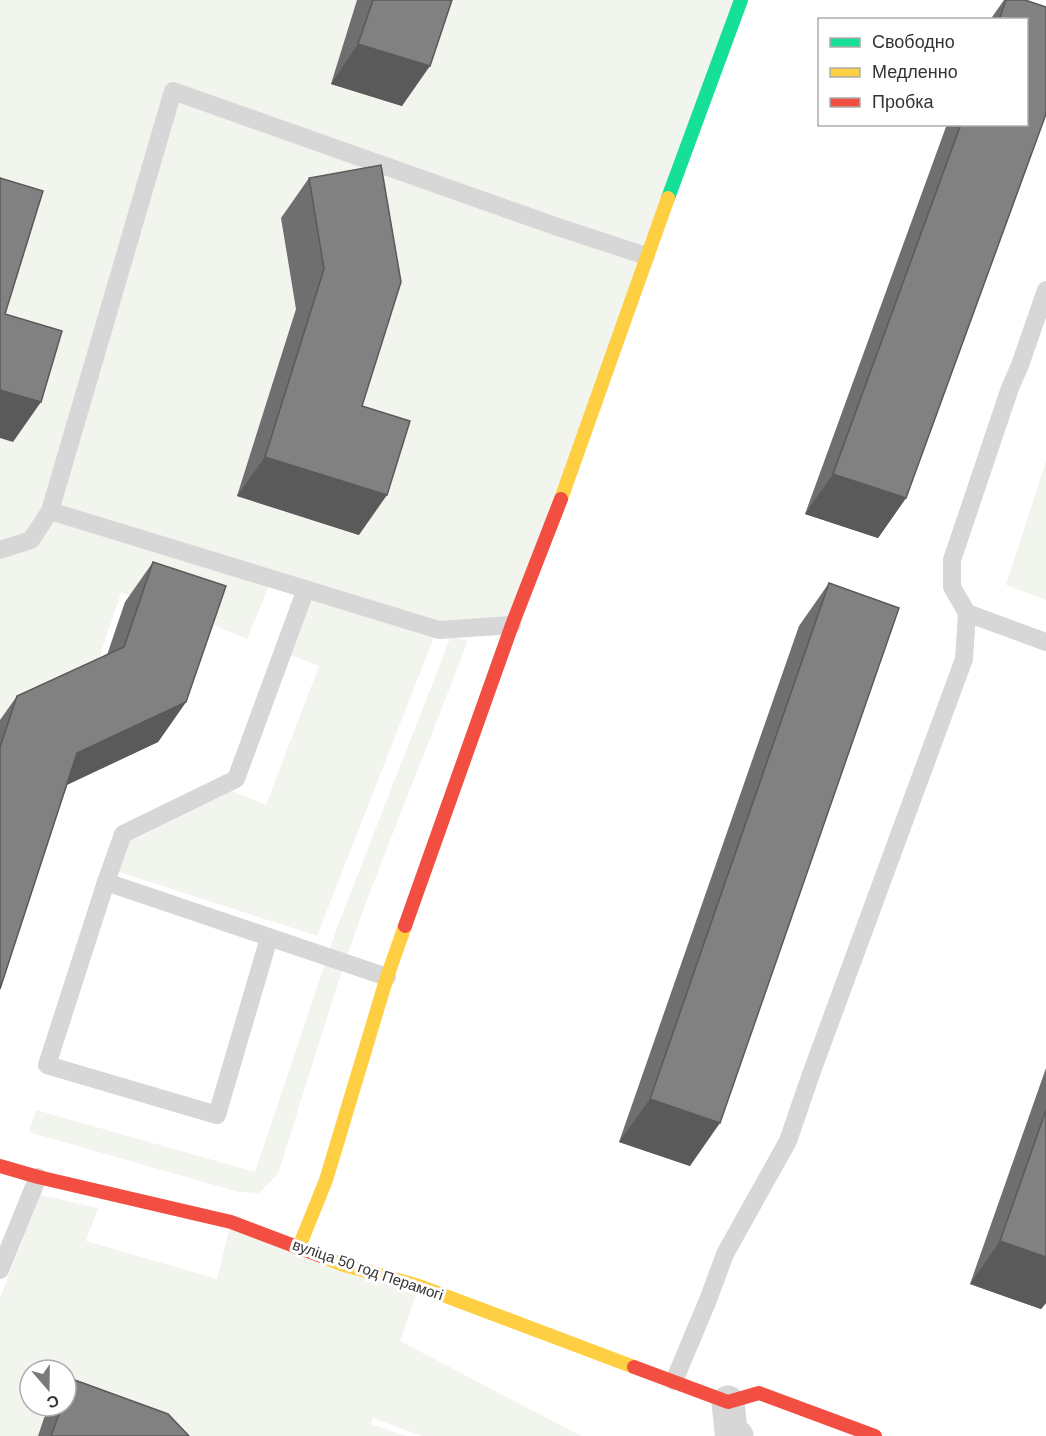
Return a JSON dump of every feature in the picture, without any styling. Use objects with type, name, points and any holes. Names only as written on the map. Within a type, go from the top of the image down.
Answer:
[{"type":"street","points":[[299,1247],[326,1180],[387,977],[512,626],[556,513],[646,255],[741,0]]},
{"type":"street","name":"вуліца 50 год Перамогі","points":[[0,1166],[231,1222],[341,1264],[419,1287],[728,1402]]},
{"type":"street","points":[[737,1436],[731,1432],[728,1402],[759,1393],[875,1436]]},
{"type":"lane","points":[[0,550],[31,540],[50,511],[173,91],[544,222],[646,255]]},
{"type":"lane","points":[[1046,290],[952,560],[951,587],[968,613],[1046,642]]},
{"type":"lane","points":[[50,511],[439,630],[512,626]]},
{"type":"lane","points":[[270,938],[216,1115],[46,1065],[105,882],[123,834],[236,780],[306,590]]},
{"type":"lane","points":[[674,1381],[725,1254],[788,1142],[815,1062],[964,659],[968,613]]},
{"type":"lane","points":[[105,882],[387,977]]},
{"type":"lane","points":[[0,1270],[38,1177]]},
{"type":"shaded area","points":[[0,0],[741,0],[512,625],[439,630],[50,511],[31,540],[0,550]],"holes":[[[296,309],[359,535],[237,496]]]},
{"type":"shaded area","points":[[1046,461],[1046,600],[1006,585]]},
{"type":"shaded area","points":[[53,519],[269,586],[247,639],[207,622],[121,593],[91,682],[0,724],[0,558]]},
{"type":"shaded area","points":[[307,592],[436,632],[317,936],[113,870],[125,836],[225,788],[266,805],[319,666],[285,653]]},
{"type":"shaded area","points":[[451,636],[468,641],[368,897],[341,973],[278,1174],[259,1193],[239,1192],[29,1132],[36,1110],[255,1172],[338,925]]},
{"type":"shaded area","points":[[40,1195],[98,1208],[86,1241],[217,1279],[231,1222],[419,1286],[400,1341],[581,1436],[422,1436],[373,1418],[371,1424],[407,1436],[91,1436],[44,1419],[38,1436],[0,1436],[0,1298]]},
{"type":"building","points":[[373,0],[452,0],[430,66],[358,44]]},
{"type":"building","points":[[1006,0],[1025,0],[1046,7],[1046,114],[906,498],[833,474],[960,126],[1028,126],[1028,18],[1000,18]]},
{"type":"building","points":[[381,165],[401,282],[362,406],[410,421],[387,495],[265,457],[324,269],[309,178]]},
{"type":"building","points":[[0,178],[43,191],[5,314],[62,331],[41,402],[0,390]]},
{"type":"building","points":[[153,562],[226,586],[186,702],[77,753],[0,989],[0,747],[17,696],[124,647]]},
{"type":"building","points":[[829,583],[899,608],[720,1123],[650,1099]]},
{"type":"building","points":[[1046,1110],[1046,1257],[1000,1241]]},
{"type":"building","points":[[78,1381],[168,1414],[189,1436],[51,1436],[58,1418],[78,1418]]},
{"type":"traffic: fast","points":[[668,198],[741,0]]},
{"type":"traffic: slow","points":[[561,499],[668,198]]},
{"type":"traffic: slow","points":[[299,1247],[326,1180],[387,977],[405,926]]},
{"type":"traffic: slow","points":[[321,1256],[419,1286],[634,1367]]},
{"type":"traffic: jam","points":[[405,926],[512,625],[561,499]]},
{"type":"traffic: jam","points":[[0,1166],[231,1222],[321,1256]]},
{"type":"traffic: jam","points":[[634,1367],[728,1402],[759,1393],[875,1436]]}]
